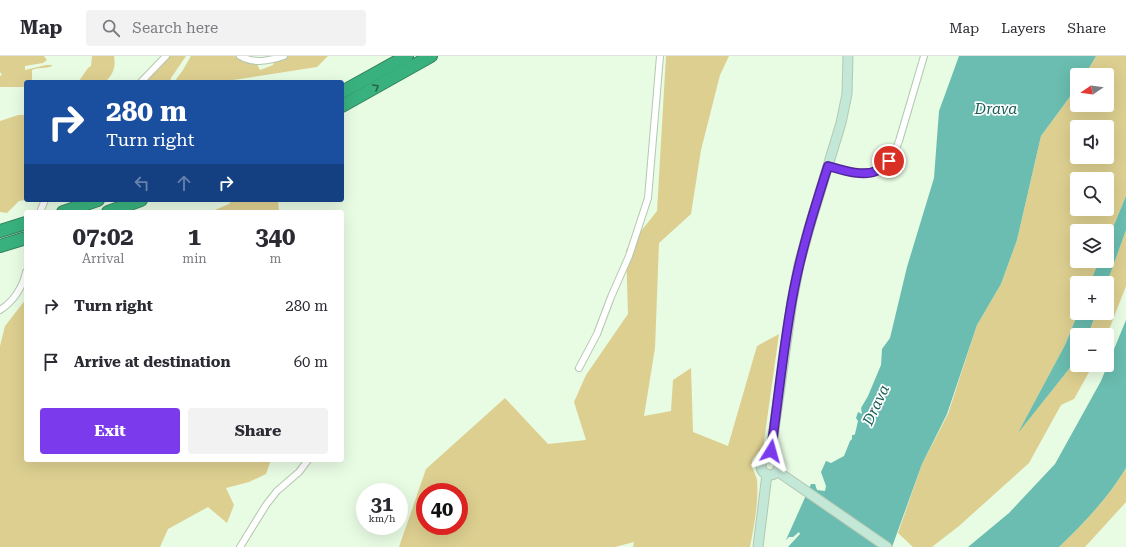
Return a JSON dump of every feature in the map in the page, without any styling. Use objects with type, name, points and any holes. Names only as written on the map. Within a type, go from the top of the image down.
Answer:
[{"type":"highway","points":[[344,91],[407,56]]},
{"type":"highway","points":[[344,105],[431,56]]},
{"type":"highway","points":[[69,210],[92,202]]},
{"type":"highway","points":[[114,210],[136,202]]},
{"type":"highway","points":[[2,230],[24,224]]},
{"type":"highway","points":[[1,246],[24,239]]},
{"type":"street","points":[[143,80],[166,56]]},
{"type":"street","points":[[240,56],[255,61],[266,61],[284,56]]},
{"type":"street","points":[[769,457],[793,294],[809,228],[842,123],[848,94],[848,56]]},
{"type":"street","points":[[828,166],[852,172],[864,173],[875,172],[889,161],[899,141],[924,56]]},
{"type":"street","points":[[579,368],[597,334],[629,256],[648,198],[660,57]]},
{"type":"street","points":[[0,310],[18,291],[24,279]]},
{"type":"street","points":[[781,473],[770,475],[766,474],[762,470],[761,464],[764,459],[769,457],[775,459],[781,473],[887,547]]},
{"type":"street","points":[[240,547],[273,496],[299,472],[306,462]]},
{"type":"street","points":[[758,547],[766,474]]},
{"type":"shaded area","points":[[0,56],[44,56],[47,60],[43,63],[25,66],[25,70],[52,65],[32,70],[32,80],[24,80],[24,87],[0,87],[0,76],[2,75],[0,72]]},
{"type":"shaded area","points":[[92,56],[114,56],[115,64],[110,77],[107,80],[80,80],[91,66]]},
{"type":"shaded area","points":[[169,56],[186,56],[170,80],[147,80]]},
{"type":"shaded area","points":[[191,56],[235,56],[245,62],[257,64],[260,70],[273,65],[274,62],[288,56],[328,56],[317,67],[233,80],[176,80]]},
{"type":"shaded area","points":[[666,56],[729,56],[720,75],[701,150],[691,214],[659,243],[655,348],[644,416],[671,411],[673,380],[691,368],[693,432],[728,446],[757,346],[779,334],[763,448],[755,456],[752,462],[752,467],[757,480],[757,496],[756,514],[750,547],[633,547],[634,542],[615,547],[399,547],[403,535],[408,535],[408,521],[416,498],[416,535],[468,535],[468,483],[421,483],[426,469],[505,398],[548,444],[586,440],[574,402],[586,375],[628,314],[626,250],[657,211]]},
{"type":"shaded area","points":[[1096,56],[1126,56],[1126,196],[1114,225],[1070,224],[1070,268],[1096,268],[1093,276],[1070,276],[1070,320],[1075,320],[1072,328],[1070,328],[1070,333],[1065,345],[1020,430],[1070,368],[1070,372],[1089,372],[1074,399],[1061,405],[1029,463],[959,526],[932,547],[913,547],[898,533],[922,464],[948,414],[977,325],[1001,284],[1017,240],[1041,136],[1070,97],[1070,112],[1114,112],[1114,68],[1089,68]]},
{"type":"shaded area","points":[[18,115],[24,115],[24,200],[19,201],[7,213],[0,212],[0,121]]},
{"type":"shaded area","points":[[230,202],[278,202],[279,210],[215,210]]},
{"type":"shaded area","points":[[1126,230],[1126,286],[1114,317],[1114,276],[1110,276],[1112,268],[1114,268],[1114,263]]},
{"type":"shaded area","points":[[24,302],[24,462],[270,462],[266,474],[249,482],[226,488],[234,505],[227,523],[208,507],[168,529],[160,547],[0,547],[0,346],[5,326]]},
{"type":"shaded area","points":[[1093,320],[1113,320],[1110,328],[1091,328]]},
{"type":"shaded area","points":[[1126,468],[1126,502],[1085,547],[1059,547],[1095,510]]},
{"type":"water","name":"Drava","points":[[959,56],[1096,56],[1089,68],[1070,68],[1070,97],[1041,136],[1017,240],[1001,284],[977,325],[947,414],[922,464],[892,547],[788,547],[800,534],[799,532],[786,540],[811,484],[815,484],[817,490],[825,491],[826,486],[821,472],[826,461],[831,463],[844,456],[852,439],[852,435],[855,434],[858,421],[856,418],[858,412],[862,414],[861,408],[868,396],[881,365],[882,349],[890,338],[907,267],[934,178],[939,111]]},
{"type":"water","points":[[1126,196],[1126,230],[1114,263],[1114,225]]},
{"type":"water","points":[[1096,268],[1112,268],[1110,276],[1093,276]]},
{"type":"water","points":[[1075,320],[1093,320],[1091,328],[1072,328]]},
{"type":"water","points":[[1126,320],[1126,468],[1111,490],[1095,510],[1059,547],[968,547],[1009,513],[1055,464],[1105,372],[1114,372],[1114,349]]},
{"type":"water","points":[[1070,333],[1070,368],[1018,433],[1065,345]]},
{"type":"route","points":[[771,451],[792,301],[799,265],[828,166],[852,172],[864,173],[875,172],[889,161]]}]
